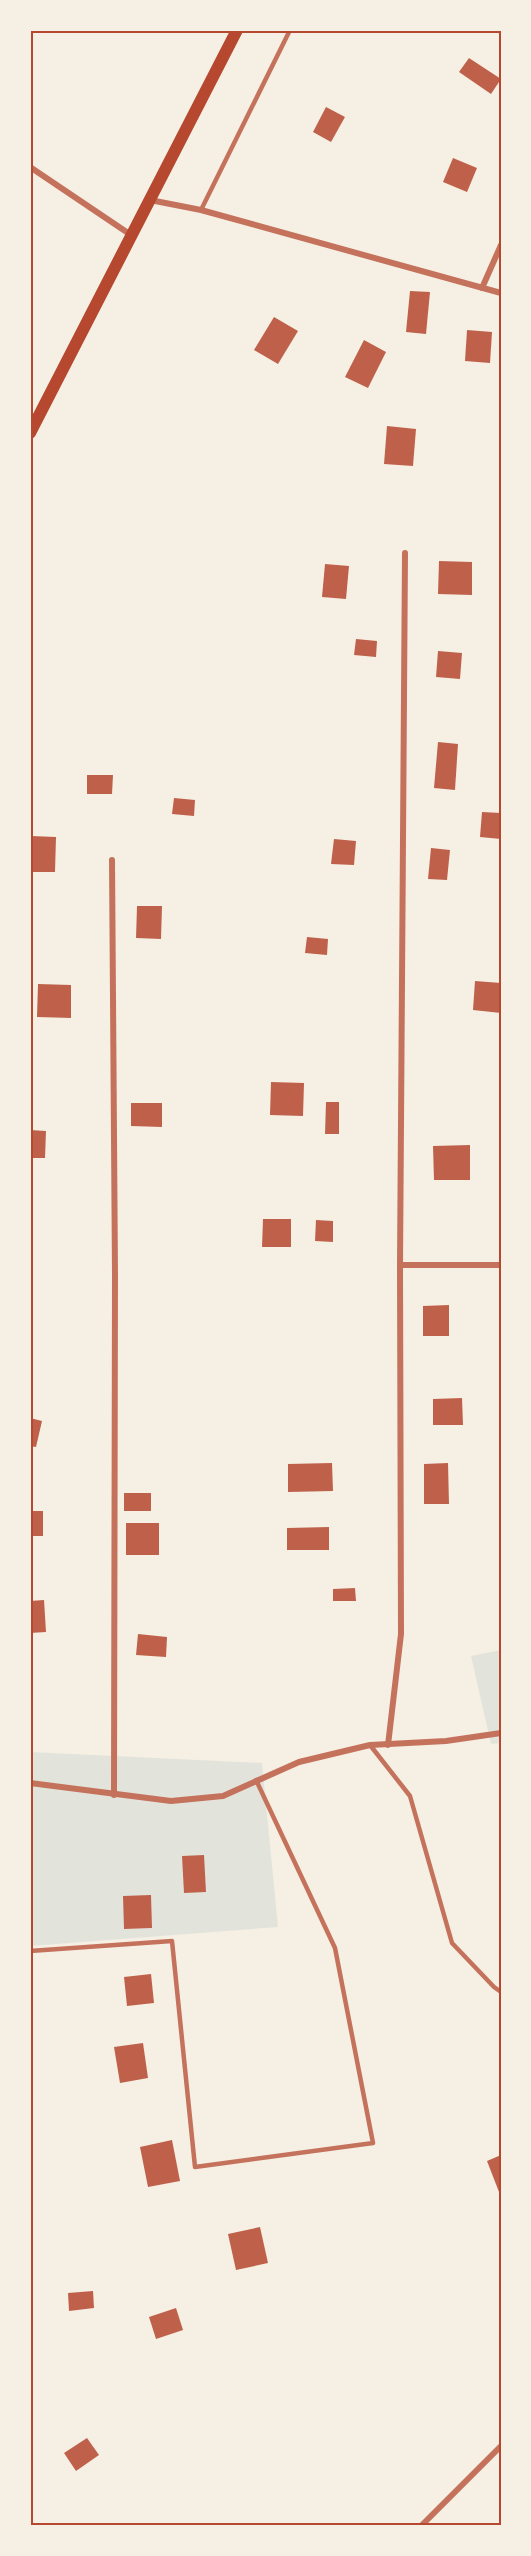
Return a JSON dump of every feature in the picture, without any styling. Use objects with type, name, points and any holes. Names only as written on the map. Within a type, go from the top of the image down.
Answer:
[{"type":"main road","points":[[30,433],[237,30]]},
{"type":"street","points":[[30,167],[131,235]]},
{"type":"street","points":[[149,200],[201,210],[501,293]]},
{"type":"street","points":[[482,288],[501,245]]},
{"type":"street","points":[[388,1745],[401,1634],[400,1265],[405,553]]},
{"type":"street","points":[[112,860],[115,1262],[114,1795]]},
{"type":"street","points":[[400,1265],[501,1265]]},
{"type":"street","points":[[30,1783],[171,1801],[223,1796],[299,1762],[370,1745],[446,1741],[501,1733]]},
{"type":"street","points":[[421,2526],[501,2446]]},
{"type":"lane","points":[[201,210],[290,30]]},
{"type":"lane","points":[[370,1745],[410,1796],[452,1943],[501,1992]]},
{"type":"lane","points":[[30,1951],[172,1941],[195,2168],[373,2143],[335,1947],[256,1780]]},
{"type":"shaded area","points":[[501,1650],[501,1743],[491,1744],[471,1656]]},
{"type":"shaded area","points":[[30,1752],[262,1763],[278,1927],[30,1946]]},
{"type":"building","points":[[469,58],[501,79],[491,94],[459,72]]},
{"type":"building","points":[[326,107],[345,117],[331,142],[313,132]]},
{"type":"building","points":[[453,158],[477,168],[467,192],[443,182]]},
{"type":"building","points":[[410,291],[430,292],[426,334],[406,332]]},
{"type":"building","points":[[274,317],[298,331],[278,364],[254,350]]},
{"type":"building","points":[[467,330],[492,332],[490,363],[465,361]]},
{"type":"building","points":[[364,340],[386,352],[368,388],[345,377]]},
{"type":"building","points":[[387,426],[416,429],[413,466],[384,464]]},
{"type":"building","points":[[439,561],[472,562],[472,595],[438,594]]},
{"type":"building","points":[[325,564],[349,566],[346,599],[322,597]]},
{"type":"building","points":[[356,639],[377,641],[376,657],[354,655]]},
{"type":"building","points":[[438,651],[462,653],[460,679],[436,677]]},
{"type":"building","points":[[438,742],[458,744],[455,790],[434,788]]},
{"type":"building","points":[[87,775],[113,775],[112,794],[87,794]]},
{"type":"building","points":[[174,798],[195,800],[194,816],[172,814]]},
{"type":"building","points":[[482,812],[501,813],[501,839],[480,837]]},
{"type":"building","points":[[31,836],[56,837],[55,872],[30,872]]},
{"type":"building","points":[[334,839],[356,841],[354,865],[331,864]]},
{"type":"building","points":[[431,848],[450,850],[447,880],[428,879]]},
{"type":"building","points":[[137,906],[162,906],[161,939],[136,938]]},
{"type":"building","points":[[307,937],[328,939],[327,955],[305,953]]},
{"type":"building","points":[[475,981],[501,983],[501,1013],[473,1010]]},
{"type":"building","points":[[38,984],[71,985],[71,1018],[37,1017]]},
{"type":"building","points":[[271,1082],[304,1083],[303,1116],[270,1115]]},
{"type":"building","points":[[326,1102],[339,1102],[339,1134],[325,1134]]},
{"type":"building","points":[[131,1103],[162,1103],[162,1127],[131,1126]]},
{"type":"building","points":[[30,1130],[46,1131],[45,1158],[30,1158]]},
{"type":"building","points":[[470,1145],[470,1180],[434,1180],[433,1146]]},
{"type":"building","points":[[263,1219],[291,1219],[291,1247],[262,1247]]},
{"type":"building","points":[[316,1220],[333,1221],[333,1242],[315,1241]]},
{"type":"building","points":[[449,1305],[449,1336],[423,1336],[423,1306]]},
{"type":"building","points":[[462,1398],[463,1425],[433,1425],[433,1399]]},
{"type":"building","points":[[30,1418],[42,1421],[36,1447],[30,1446]]},
{"type":"building","points":[[332,1463],[333,1491],[288,1492],[288,1464]]},
{"type":"building","points":[[448,1463],[449,1504],[424,1504],[424,1464]]},
{"type":"building","points":[[124,1493],[151,1493],[151,1511],[124,1511]]},
{"type":"building","points":[[30,1511],[43,1511],[43,1536],[30,1536]]},
{"type":"building","points":[[126,1523],[159,1523],[159,1555],[126,1555]]},
{"type":"building","points":[[329,1527],[329,1550],[287,1550],[287,1528]]},
{"type":"building","points":[[355,1588],[356,1601],[333,1601],[333,1589]]},
{"type":"building","points":[[44,1600],[46,1632],[30,1633],[30,1601]]},
{"type":"building","points":[[138,1634],[167,1637],[166,1657],[136,1655]]},
{"type":"building","points":[[204,1855],[206,1892],[184,1893],[182,1856]]},
{"type":"building","points":[[151,1895],[152,1928],[124,1929],[123,1896]]},
{"type":"building","points":[[151,1974],[154,2003],[127,2006],[124,1977]]},
{"type":"building","points":[[143,2043],[148,2078],[120,2083],[114,2047]]},
{"type":"building","points":[[172,2140],[180,2181],[148,2187],[140,2147]]},
{"type":"building","points":[[501,2155],[501,2191],[499,2192],[487,2161]]},
{"type":"building","points":[[260,2227],[268,2263],[236,2270],[228,2234]]},
{"type":"building","points":[[93,2291],[94,2308],[69,2311],[68,2293]]},
{"type":"building","points":[[176,2308],[183,2330],[156,2339],[149,2317]]},
{"type":"building","points":[[87,2438],[99,2455],[76,2471],[64,2453]]}]
